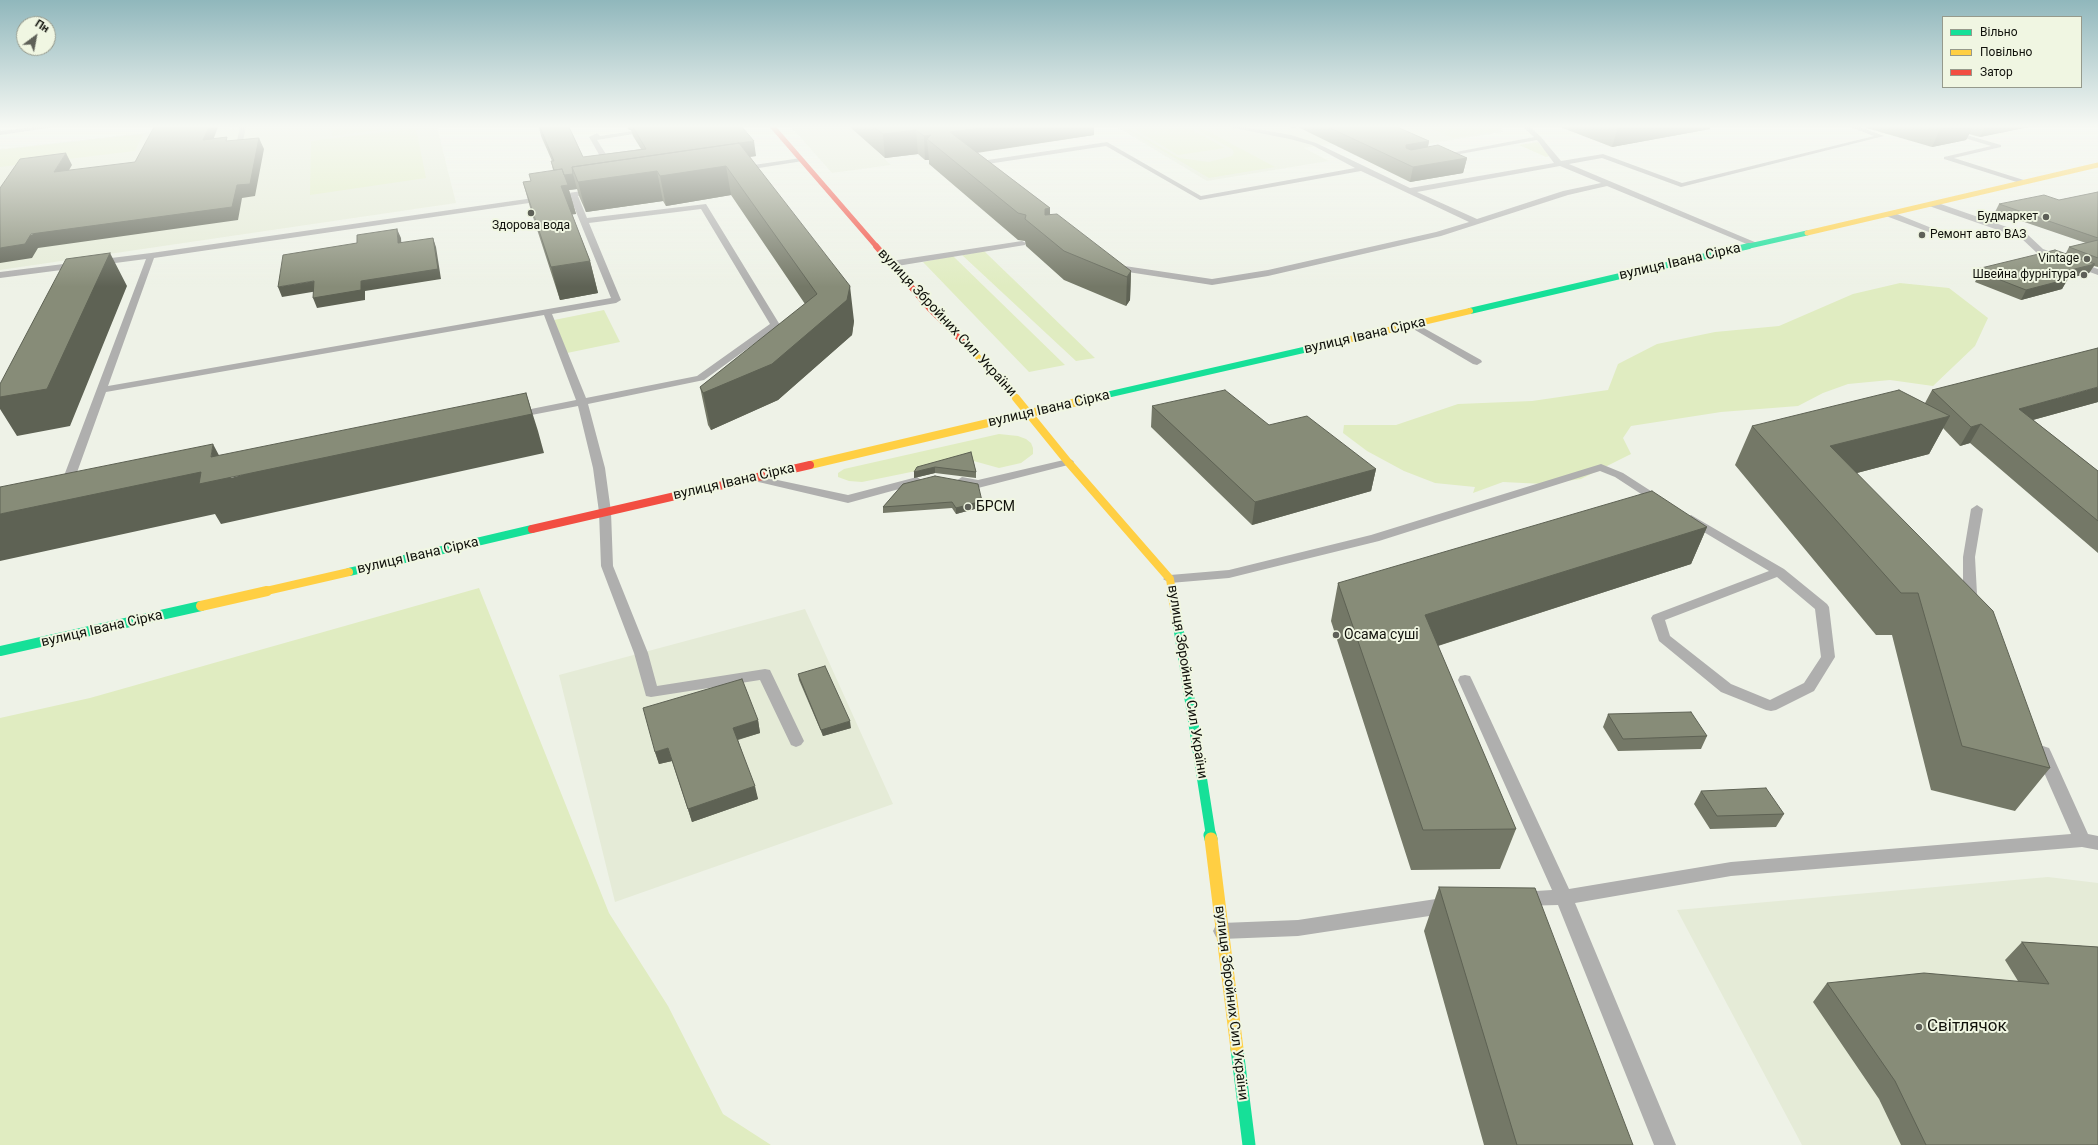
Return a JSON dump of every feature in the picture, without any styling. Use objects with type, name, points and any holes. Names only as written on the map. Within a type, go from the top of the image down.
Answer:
[{"type":"street","name":"вулиця Збройних Сил України","points":[[819,180],[931,310],[1002,381],[1030,413],[1068,462],[1170,579],[1186,670],[1206,806],[1249,1145]]},
{"type":"street","name":"вулиця Івана Сірка","points":[[0,651],[38,644],[2033,180]]},
{"type":"lane","points":[[1170,180],[1200,198],[1298,180]]},
{"type":"lane","points":[[1387,180],[1476,222]]},
{"type":"lane","points":[[1408,190],[1459,180]]},
{"type":"lane","points":[[1598,180],[1754,245]]},
{"type":"lane","points":[[1669,180],[1681,185],[1700,180]]},
{"type":"lane","points":[[2021,180],[2026,182]]},
{"type":"lane","points":[[1103,259],[1115,266],[1212,282],[1268,273],[1438,234],[1566,193],[1606,184]]},
{"type":"lane","points":[[0,275],[151,256],[604,189]]},
{"type":"lane","points":[[102,390],[616,300],[573,194]]},
{"type":"lane","points":[[1932,204],[2024,236],[2040,251],[2098,272]]},
{"type":"lane","points":[[502,418],[700,378],[775,325],[703,206],[584,221]]},
{"type":"lane","points":[[1889,214],[1945,235]]},
{"type":"lane","points":[[892,264],[1022,243]]},
{"type":"lane","points":[[62,499],[151,256]]},
{"type":"lane","points":[[547,312],[582,402],[598,468],[605,512],[607,566],[641,652],[651,692],[765,674],[796,741]]},
{"type":"lane","points":[[1412,325],[1477,362]]},
{"type":"lane","points":[[949,479],[978,484],[1068,462]]},
{"type":"lane","points":[[1170,579],[1229,574],[1375,538],[1601,467],[1619,475],[1779,572],[1822,607],[1828,657],[1809,687],[1771,706],[1726,688],[1664,638],[1658,618],[1779,572]]},
{"type":"lane","points":[[754,478],[848,499],[927,479]]},
{"type":"lane","points":[[1977,508],[1969,557],[1970,594],[1983,620]]},
{"type":"lane","points":[[1465,680],[1564,897],[1665,1145]]},
{"type":"lane","points":[[1502,900],[1564,897],[1731,869],[2090,842],[2037,739]]},
{"type":"lane","points":[[1222,932],[1298,928],[1463,903]]},
{"type":"shaded area","points":[[0,180],[450,180],[456,203],[0,270]]},
{"type":"shaded area","points":[[805,609],[893,804],[615,902],[559,675]]},
{"type":"shaded area","name":"Світлячок","points":[[2048,877],[2098,883],[2098,1145],[1802,1145],[1677,910]]},
{"type":"green space","points":[[310,180],[409,180],[310,195]]},
{"type":"green space","points":[[984,251],[1095,358],[1076,361],[962,255]]},
{"type":"green space","points":[[953,256],[1065,365],[1029,372],[923,262]]},
{"type":"green space","points":[[1900,283],[1949,288],[1988,318],[1975,346],[1933,386],[1890,380],[1848,384],[1823,393],[1798,406],[1721,412],[1631,426],[1623,438],[1631,454],[1581,479],[1544,484],[1503,482],[1473,493],[1475,487],[1435,483],[1404,471],[1367,451],[1343,433],[1344,425],[1396,425],[1458,404],[1532,401],[1608,390],[1618,364],[1657,344],[1715,332],[1779,326],[1853,294]]},
{"type":"green space","points":[[604,310],[620,342],[567,353],[554,320]]},
{"type":"green space","points":[[999,434],[1018,436],[1026,439],[1031,443],[1033,454],[1021,463],[999,468],[970,460],[862,482],[849,481],[838,477],[838,473],[844,469]]},
{"type":"green space","points":[[479,588],[609,913],[668,1006],[723,1114],[771,1145],[0,1145],[0,718],[90,698]]},
{"type":"building","points":[[5,180],[251,180],[250,184],[237,185],[232,207],[31,234],[25,244],[0,248],[0,188]]},
{"type":"building","points":[[566,180],[568,185],[561,186],[590,261],[551,267],[523,182]]},
{"type":"building","points":[[736,180],[768,180],[850,286],[847,300],[772,364],[703,393],[700,387],[817,294]]},
{"type":"building","points":[[978,180],[1014,180],[1050,208],[1045,209],[1045,215],[1057,214],[1131,271],[1127,277],[1064,251],[1025,219],[1026,215],[1018,213]]},
{"type":"building","points":[[2098,192],[2098,238],[1999,204],[2044,195],[2059,200]]},
{"type":"building","points":[[397,229],[398,243],[433,238],[438,269],[361,281],[361,290],[313,298],[314,281],[278,287],[283,255],[357,243],[357,235]]},
{"type":"building","points":[[2098,240],[2098,258],[2069,247]]},
{"type":"building","points":[[2055,250],[2095,264],[2054,274],[2068,279],[2026,290],[1980,272],[1984,272],[1977,269]]},
{"type":"building","points":[[110,253],[47,389],[0,397],[0,384],[66,259]]},
{"type":"building","points":[[2098,348],[2098,387],[2019,409],[2098,471],[2098,521],[1981,424],[1971,427],[1932,390]]},
{"type":"building","points":[[1225,390],[1269,425],[1307,416],[1376,469],[1255,502],[1152,406]]},
{"type":"building","points":[[1899,390],[1950,416],[1830,446],[1993,611],[2050,768],[1962,746],[1918,593],[1901,593],[1752,426]]},
{"type":"building","points":[[526,393],[532,414],[199,484],[201,472],[0,514],[0,487],[213,444],[211,457]]},
{"type":"building","points":[[971,452],[976,472],[935,467],[914,472],[917,467]]},
{"type":"building","points":[[935,476],[978,484],[982,501],[956,508],[952,502],[883,507],[903,484]]},
{"type":"building","points":[[1652,491],[1707,527],[1425,615],[1516,829],[1423,830],[1338,583]]},
{"type":"building","points":[[825,666],[850,721],[821,730],[798,674]]},
{"type":"building","points":[[742,679],[758,720],[733,728],[755,786],[688,809],[668,748],[655,752],[643,708]]},
{"type":"building","points":[[1691,712],[1707,736],[1623,739],[1608,714]]},
{"type":"building","points":[[1766,788],[1784,814],[1717,816],[1701,791]]},
{"type":"building","points":[[1439,887],[1535,888],[1633,1145],[1517,1145]]},
{"type":"building","points":[[2022,942],[2098,947],[2098,1145],[1926,1145],[1895,1081],[1827,983],[1924,973],[2049,984]]},
{"type":"traffic: fast","points":[[1470,311],[1807,233]]},
{"type":"traffic: fast","points":[[1077,402],[1321,346]]},
{"type":"traffic: fast","points":[[349,572],[532,529]]},
{"type":"traffic: fast","points":[[0,651],[201,606]]},
{"type":"traffic: fast","points":[[1177,619],[1211,839]]},
{"type":"traffic: fast","points":[[1237,1049],[1249,1145]]},
{"type":"traffic: slow","points":[[1807,233],[2032,180]]},
{"type":"traffic: slow","points":[[1321,346],[1470,311]]},
{"type":"traffic: slow","points":[[972,351],[1002,381],[1068,462],[1170,579],[1177,619]]},
{"type":"traffic: slow","points":[[810,465],[1077,402]]},
{"type":"traffic: slow","points":[[201,606],[349,572]]},
{"type":"traffic: slow","points":[[1211,839],[1237,1049]]},
{"type":"traffic: jam","points":[[819,180],[931,310],[972,351]]},
{"type":"traffic: jam","points":[[532,529],[810,465]]},
{"type":"place","name":"Здорова вода","points":[[531,213]]},
{"type":"place","name":"Будмаркет","points":[[2046,217]]},
{"type":"place","name":"Ремонт авто ВАЗ","points":[[1922,235]]},
{"type":"place","name":"Vintage","points":[[2087,259]]},
{"type":"place","name":"Швейна фурнітура","points":[[2084,275]]},
{"type":"place","name":"БРСМ","points":[[968,507]]},
{"type":"place","name":"Осама суші","points":[[1336,635]]},
{"type":"place","name":"Світлячок","points":[[1919,1027]]}]
